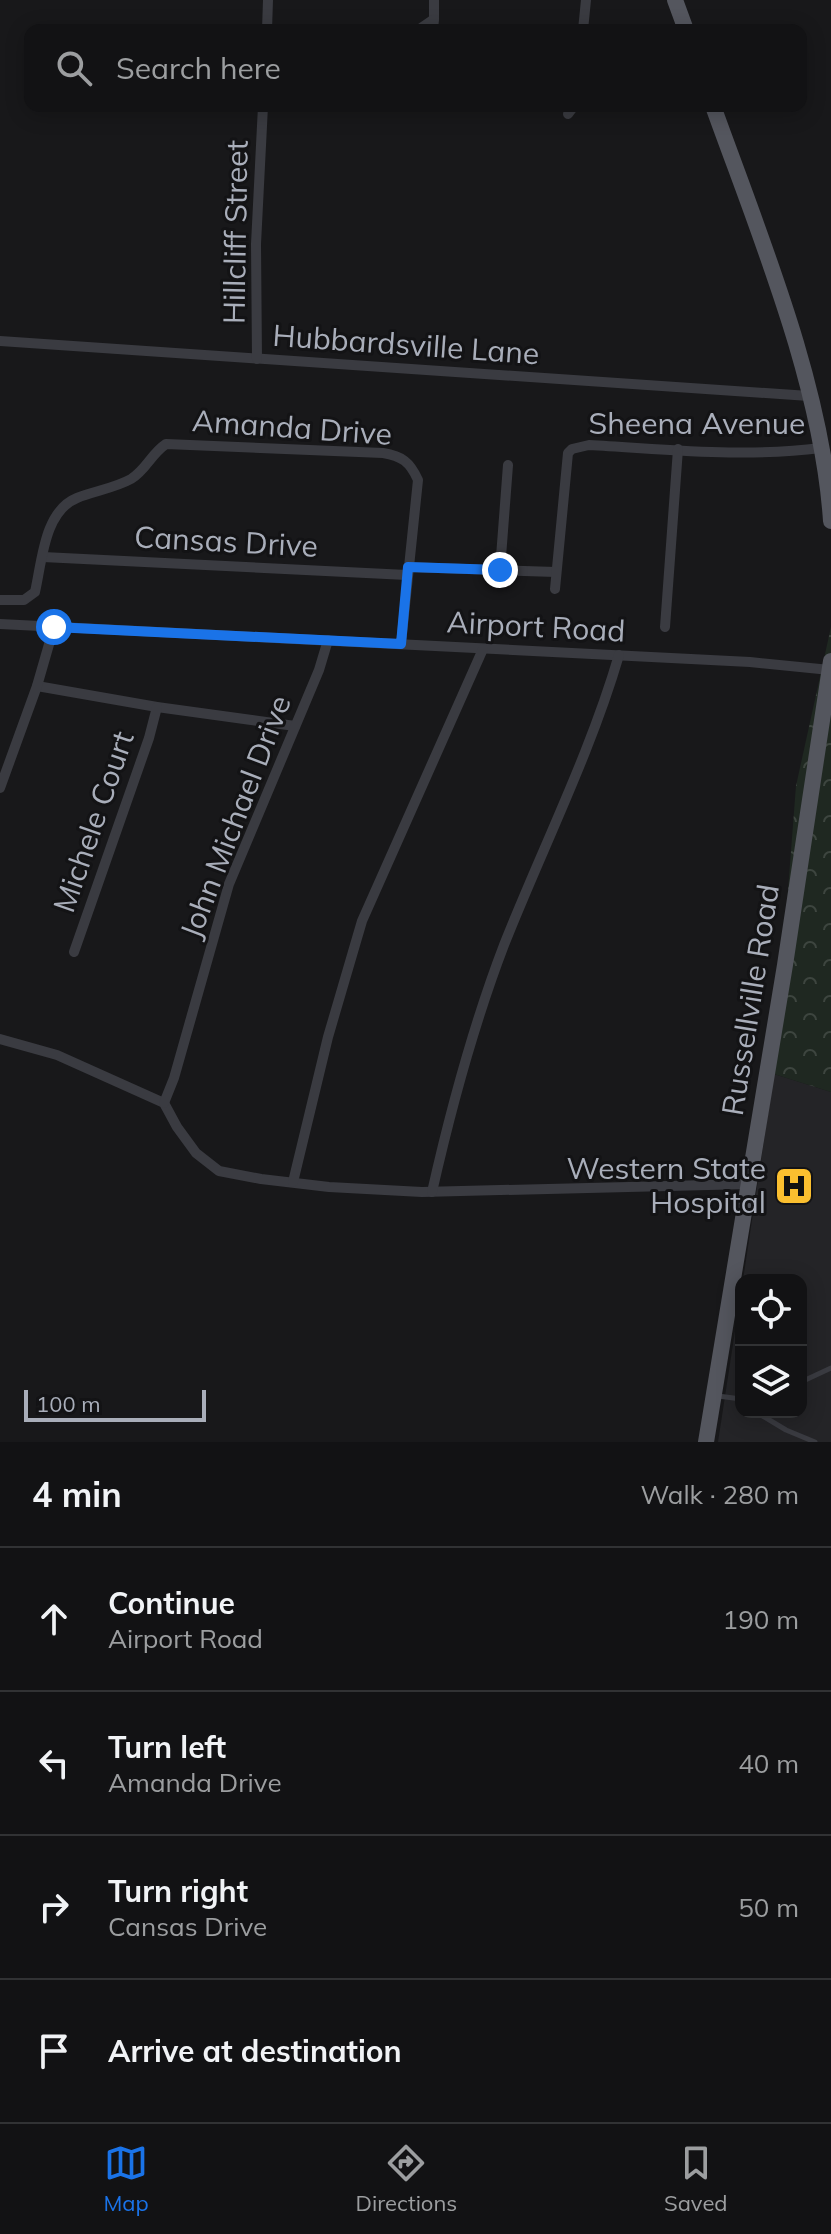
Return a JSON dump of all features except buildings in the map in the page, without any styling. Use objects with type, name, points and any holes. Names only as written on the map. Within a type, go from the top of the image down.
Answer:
[{"type":"main road","points":[[675,0],[684,24]]},
{"type":"main road","points":[[715,112],[805,355],[824,448],[831,521]]},
{"type":"main road","points":[[740,180],[788,323],[831,472]]},
{"type":"main road","name":"Russellville Road","points":[[712,1442],[831,661]]},
{"type":"main road","name":"Russellville Road","points":[[706,1442],[717,1396],[792,976],[831,720]]},
{"type":"street","points":[[267,24],[268,0]]},
{"type":"street","points":[[433,24],[434,0]]},
{"type":"street","points":[[584,24],[586,0]]},
{"type":"street","name":"Hillcliff Street","points":[[257,359],[256,244],[263,112]]},
{"type":"street","name":"Hubbardsville Lane","points":[[0,341],[809,396]]},
{"type":"street","name":"Amanda Drive","points":[[0,600],[14,601],[32,596],[48,534],[57,513],[73,499],[128,481],[140,473],[153,452],[166,444],[383,453],[409,462],[418,480],[401,644]]},
{"type":"street","name":"Sheena Avenue","points":[[555,589],[568,453],[572,449],[589,445],[728,452],[824,448]]},
{"type":"street","points":[[665,627],[678,449]]},
{"type":"street","points":[[500,570],[508,465]]},
{"type":"street","name":"Cansas Drive","points":[[43,557],[408,571],[556,572]]},
{"type":"street","name":"Airport Road","points":[[0,624],[750,662],[830,670]]},
{"type":"street","points":[[0,788],[37,686],[54,627]]},
{"type":"street","name":"John Michael Drive","points":[[164,1103],[174,1078],[229,884],[319,670],[328,640]]},
{"type":"street","points":[[293,1182],[328,1037],[362,921],[483,649]]},
{"type":"street","points":[[432,1192],[452,1102],[474,1029],[505,944],[593,729],[619,655]]},
{"type":"street","points":[[37,686],[295,726]]},
{"type":"street","name":"Michele Court","points":[[74,952],[157,707]]},
{"type":"street","points":[[0,1039],[57,1055],[164,1103],[196,1153],[219,1171],[293,1182],[432,1192],[749,1184]]},
{"type":"lane","points":[[807,1379],[831,1368]]},
{"type":"lane","points":[[717,1396],[735,1398]]},
{"type":"lane","points":[[765,1418],[815,1442]]},
{"type":"shaded area","name":"Western State Hospital","points":[[774,1074],[831,1092],[831,1442],[718,1442],[735,1331],[735,1418],[807,1418],[807,1274],[744,1274]]},
{"type":"green space","points":[[831,627],[831,1092],[774,1074],[796,786]]},
{"type":"place","name":"Western State Hospital","points":[[794,1186]]},
{"type":"route","points":[[54,627],[401,644],[408,567],[500,570]]}]
